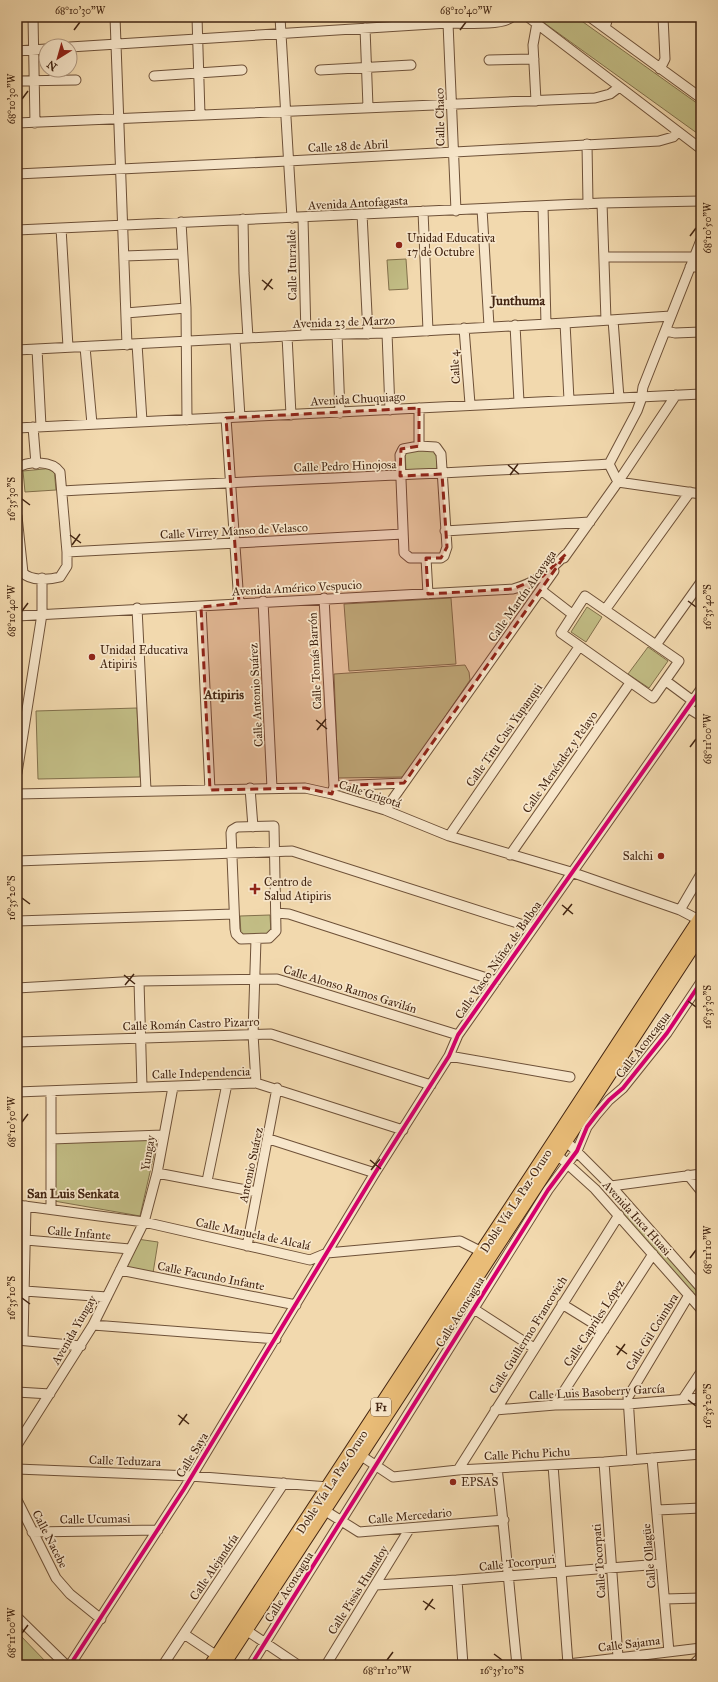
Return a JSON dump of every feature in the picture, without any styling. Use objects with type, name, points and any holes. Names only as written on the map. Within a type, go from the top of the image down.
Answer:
[{"type":"highway","name":"Doble Vía La Paz-Oruro","points":[[217,1662],[246,1630],[360,1455],[554,1152],[700,918]]},
{"type":"highway","name":"Doble Vía La Paz-Oruro","points":[[217,1662],[328,1487],[482,1252],[554,1152],[566,1141],[701,934]]},
{"type":"street","points":[[32,17],[36,123]]},
{"type":"street","points":[[115,17],[127,345]]},
{"type":"street","points":[[197,17],[200,73],[200,115]]},
{"type":"street","points":[[280,17],[292,218]]},
{"type":"street","points":[[78,46],[448,23],[494,22],[504,21],[512,17]]},
{"type":"street","points":[[528,17],[618,88],[701,149]]},
{"type":"street","points":[[590,17],[701,98]]},
{"type":"street","points":[[605,28],[608,17]]},
{"type":"street","points":[[660,69],[665,59],[663,17]]},
{"type":"street","name":"Calle Chaco","points":[[448,23],[452,105],[452,153],[456,211]]},
{"type":"street","points":[[536,101],[533,45],[537,24]]},
{"type":"street","points":[[364,28],[368,107]]},
{"type":"street","points":[[17,51],[38,50]]},
{"type":"street","points":[[489,60],[534,59]]},
{"type":"street","points":[[320,70],[411,65]]},
{"type":"street","points":[[154,76],[242,70]]},
{"type":"street","points":[[17,81],[76,80]]},
{"type":"street","points":[[17,123],[595,98],[610,94],[618,88]]},
{"type":"street","name":"Calle 28 de Abril","points":[[17,174],[452,153],[659,141],[673,138],[678,132]]},
{"type":"street","points":[[587,144],[588,204]]},
{"type":"street","name":"Avenida Antofagasta","points":[[17,230],[243,219],[303,218],[423,211],[456,211],[602,203],[701,201]]},
{"type":"street","points":[[602,203],[610,320],[620,398]]},
{"type":"street","points":[[543,206],[546,324]]},
{"type":"street","points":[[482,209],[489,326]]},
{"type":"street","points":[[423,211],[428,330]]},
{"type":"street","points":[[362,214],[368,334]]},
{"type":"street","name":"Calle Iturralde","points":[[303,218],[306,335]]},
{"type":"street","points":[[243,219],[244,274],[248,338]]},
{"type":"street","points":[[181,222],[186,308],[187,420]]},
{"type":"street","points":[[61,228],[68,347]]},
{"type":"street","points":[[701,240],[643,387],[642,397],[637,411],[609,464],[618,482],[701,494]]},
{"type":"street","points":[[124,256],[182,254]]},
{"type":"street","points":[[605,257],[694,257]]},
{"type":"street","points":[[690,267],[701,267]]},
{"type":"street","points":[[126,313],[186,308]]},
{"type":"street","name":"Avenida 23 de Marzo","points":[[17,350],[186,341],[235,340],[306,335],[368,334],[489,326],[565,324],[671,316]]},
{"type":"street","points":[[565,324],[569,400]]},
{"type":"street","points":[[515,325],[519,402]]},
{"type":"street","name":"Calle 4","points":[[464,328],[470,404]]},
{"type":"street","points":[[666,331],[675,333],[701,332]]},
{"type":"street","points":[[387,333],[390,410]]},
{"type":"street","points":[[337,334],[340,413]]},
{"type":"street","points":[[287,336],[291,415]]},
{"type":"street","points":[[235,340],[240,417]]},
{"type":"street","points":[[137,344],[142,421]]},
{"type":"street","points":[[85,347],[92,424]]},
{"type":"street","points":[[36,464],[37,349]]},
{"type":"street","name":"Avenida Chuquiago","points":[[17,428],[340,413],[470,404],[701,394]]},
{"type":"street","name":"Calle Martín Alcayaga","points":[[385,810],[590,522],[676,395]]},
{"type":"street","points":[[419,408],[419,446]]},
{"type":"street","points":[[226,418],[238,603]]},
{"type":"street","points":[[419,446],[432,446],[439,450],[442,454],[447,547],[444,556],[441,558],[406,557],[404,553],[400,476],[401,451],[406,447],[419,446]]},
{"type":"street","points":[[17,468],[36,464],[49,464],[57,467],[60,472],[67,552],[66,566],[63,574],[55,578],[42,578],[28,577],[23,573],[18,552],[17,516]]},
{"type":"street","name":"Calle Pedro Hinojosa","points":[[62,491],[230,482],[442,474],[609,464]]},
{"type":"street","points":[[605,610],[690,492]]},
{"type":"street","points":[[445,531],[590,522]]},
{"type":"street","name":"Calle Virrey Manso de Velasco","points":[[67,552],[403,534]]},
{"type":"street","name":"Avenida Américo Vespucio","points":[[17,616],[137,608],[201,607],[263,601],[513,589],[529,584],[543,576],[566,554]]},
{"type":"street","points":[[426,558],[428,594]]},
{"type":"street","points":[[17,773],[42,614],[42,578]]},
{"type":"street","points":[[656,646],[701,582]]},
{"type":"street","points":[[541,590],[572,614]]},
{"type":"street","points":[[585,596],[680,661],[652,698],[561,633],[572,614],[585,596]]},
{"type":"street","name":"Calle Tomás Barrón","points":[[324,598],[333,790]]},
{"type":"street","name":"Calle Antonio Suárez","points":[[263,601],[272,788]]},
{"type":"street","points":[[201,607],[210,790]]},
{"type":"street","points":[[137,608],[146,790]]},
{"type":"street","name":"Calle Titu Cusi Yupanqui","points":[[449,836],[579,647]]},
{"type":"street","points":[[666,681],[701,716]]},
{"type":"street","name":"Calle Menéndez y Pelayo","points":[[510,855],[630,682]]},
{"type":"street","name":"Calle Vasco Núñez de Balboa","points":[[327,1253],[375,1173],[449,1056],[458,1035],[571,872],[701,690]]},
{"type":"street","points":[[333,790],[404,783]]},
{"type":"street","points":[[250,788],[252,827]]},
{"type":"street","name":"Calle Grigotá","points":[[17,794],[250,788],[305,788],[333,790],[449,836],[571,872],[700,918]]},
{"type":"street","points":[[274,826],[276,931],[274,935],[269,938],[244,940],[238,937],[235,929],[231,854],[232,830],[237,827],[252,827],[274,826]]},
{"type":"street","points":[[17,861],[292,851],[533,928]]},
{"type":"street","points":[[680,910],[701,874]]},
{"type":"street","points":[[276,913],[289,914],[496,981]]},
{"type":"street","points":[[17,921],[234,914]]},
{"type":"street","points":[[256,939],[253,1034],[256,1082]]},
{"type":"street","name":"Calle Alonso Ramos Gavilán","points":[[17,988],[139,981],[254,978],[277,979],[458,1035]]},
{"type":"street","points":[[139,981],[142,1087]]},
{"type":"street","name":"Calle Aconcagua","points":[[251,1665],[342,1522],[548,1190],[577,1151],[587,1127],[609,1100],[623,1088],[667,1033],[701,982]]},
{"type":"street","name":"Calle Román Castro Pizarro","points":[[17,1042],[271,1034],[431,1085]]},
{"type":"street","points":[[449,1056],[570,1077]]},
{"type":"street","name":"Calle Independencia","points":[[17,1092],[173,1087],[256,1082],[403,1130]]},
{"type":"street","points":[[207,1182],[227,1084]]},
{"type":"street","name":"Yungay","points":[[144,1222],[157,1173],[173,1087]]},
{"type":"street","name":"Antonio Suárez","points":[[247,1246],[278,1088]]},
{"type":"street","points":[[51,1091],[51,1209]]},
{"type":"street","points":[[51,1139],[163,1135]]},
{"type":"street","points":[[269,1139],[375,1173]]},
{"type":"street","name":"Avenida Inca Huasi","points":[[566,1141],[611,1186],[701,1288]]},
{"type":"street","name":"Avenida Inca Huasi","points":[[554,1152],[583,1176],[616,1211],[701,1309]]},
{"type":"street","points":[[157,1173],[257,1192]]},
{"type":"street","points":[[611,1186],[701,1174]]},
{"type":"street","points":[[688,1175],[701,1191]]},
{"type":"street","name":"Calle Guillermo Francovich","points":[[458,1470],[562,1304],[622,1199]]},
{"type":"street","points":[[21,1205],[26,1240],[25,1291],[20,1340],[81,1346]]},
{"type":"street","name":"Calle Manuela de Alcalá","points":[[21,1205],[144,1222],[310,1260],[327,1253],[460,1241],[482,1252]]},
{"type":"street","name":"Avenida Yungay","points":[[17,1445],[93,1325],[144,1222]]},
{"type":"street","name":"Calle Infante","points":[[26,1240],[130,1249]]},
{"type":"street","name":"Calle Saya","points":[[70,1665],[158,1530],[276,1339],[327,1253]]},
{"type":"street","name":"Calle Capriles López","points":[[555,1405],[653,1254]]},
{"type":"street","name":"Calle Facundo Infante","points":[[120,1270],[296,1305]]},
{"type":"street","points":[[25,1291],[107,1297]]},
{"type":"street","name":"Calle Gil Coimbra","points":[[628,1404],[630,1391],[689,1295]]},
{"type":"street","points":[[562,1304],[604,1330]]},
{"type":"street","points":[[474,1309],[534,1348]]},
{"type":"street","points":[[93,1325],[276,1339]]},
{"type":"street","points":[[684,1399],[701,1372]]},
{"type":"street","points":[[17,1392],[50,1394]]},
{"type":"street","name":"Calle Luis Basoberry García","points":[[495,1410],[555,1405],[628,1404],[701,1398]]},
{"type":"street","points":[[628,1404],[632,1460]]},
{"type":"street","name":"Calle Pichu Pichu","points":[[360,1455],[393,1477],[458,1470],[553,1466],[701,1454]]},
{"type":"street","name":"Calle Ollagüe","points":[[652,1458],[670,1652]]},
{"type":"street","name":"Calle Tocorpati","points":[[604,1462],[616,1661]]},
{"type":"street","points":[[553,1466],[561,1570],[564,1664]]},
{"type":"street","name":"Calle Teduzara","points":[[17,1468],[191,1476],[328,1487]]},
{"type":"street","points":[[497,1468],[504,1520],[507,1576],[517,1665]]},
{"type":"street","name":"Calle Alejandría","points":[[163,1665],[284,1483]]},
{"type":"street","name":"Calle Nacebe","points":[[17,1500],[56,1578],[70,1594],[101,1618]]},
{"type":"street","points":[[657,1510],[701,1508]]},
{"type":"street","name":"Calle Mercedario","points":[[324,1510],[359,1532],[504,1520]]},
{"type":"street","name":"Calle Pissis Huandoy","points":[[326,1665],[410,1528]]},
{"type":"street","name":"Calle Ucumasi","points":[[32,1532],[158,1530]]},
{"type":"street","name":"Calle Tocorpuri","points":[[376,1585],[507,1576],[561,1570],[661,1564]]},
{"type":"street","points":[[456,1580],[463,1665],[460,1665]]},
{"type":"street","points":[[665,1599],[701,1598]]},
{"type":"street","points":[[17,1618],[66,1665]]},
{"type":"street","points":[[246,1630],[298,1665]]},
{"type":"street","points":[[184,1634],[217,1662]]},
{"type":"street","name":"Calle Sajama","points":[[564,1664],[616,1661],[701,1648]]},
{"type":"street","points":[[693,1665],[701,1657]]},
{"type":"highlighted area","points":[[419,408],[419,446],[401,449],[400,476],[442,474],[447,547],[441,558],[426,558],[428,594],[513,589],[543,576],[566,554],[404,783],[334,786],[332,794],[305,788],[210,790],[201,607],[239,603],[226,418]]},
{"type":"shaded area","points":[[536,17],[576,17],[701,106],[701,136]]},
{"type":"shaded area","points":[[406,259],[408,289],[389,290],[387,260]]},
{"type":"shaded area","points":[[436,449],[437,470],[406,471],[405,451]]},
{"type":"shaded area","points":[[54,468],[56,490],[25,492],[23,471]]},
{"type":"shaded area","points":[[451,598],[456,664],[349,671],[344,604]]},
{"type":"shaded area","points":[[587,607],[602,617],[586,642],[571,632]]},
{"type":"shaded area","points":[[648,647],[668,661],[649,688],[628,674]]},
{"type":"shaded area","points":[[465,665],[469,672],[470,680],[404,777],[338,778],[334,674]]},
{"type":"shaded area","points":[[137,708],[140,777],[38,779],[36,711]]},
{"type":"shaded area","points":[[270,915],[271,934],[241,935],[240,916]]},
{"type":"shaded area","points":[[158,1137],[140,1216],[54,1201],[54,1142]]},
{"type":"shaded area","points":[[622,1208],[625,1208],[701,1295],[701,1304],[621,1211]]},
{"type":"shaded area","points":[[137,1239],[158,1242],[153,1273],[123,1266]]},
{"type":"shaded area","points":[[17,1632],[49,1665],[17,1665]]},
{"type":"cycle path","points":[[70,1665],[184,1489],[375,1173],[449,1056],[458,1035],[701,689]]},
{"type":"cycle path","points":[[251,1665],[548,1190],[577,1151],[587,1127],[609,1100],[623,1088],[667,1033],[701,982]]},
{"type":"place","name":"Unidad Educativa 17 de Octubre","points":[[399,245]]},
{"type":"place","name":"Unidad Educativa Atipiris","points":[[92,657]]},
{"type":"place","name":"Salchi","points":[[661,856]]},
{"type":"place","name":"Centro de Salud Atipiris","points":[[255,889]]},
{"type":"place","name":"EPSAS","points":[[453,1482]]},
{"type":"district","name":"Junthuma","points":[[518,301]]},
{"type":"district","name":"Atipiris","points":[[224,695]]},
{"type":"district","name":"San Luis Senkata","points":[[73,1194]]}]
